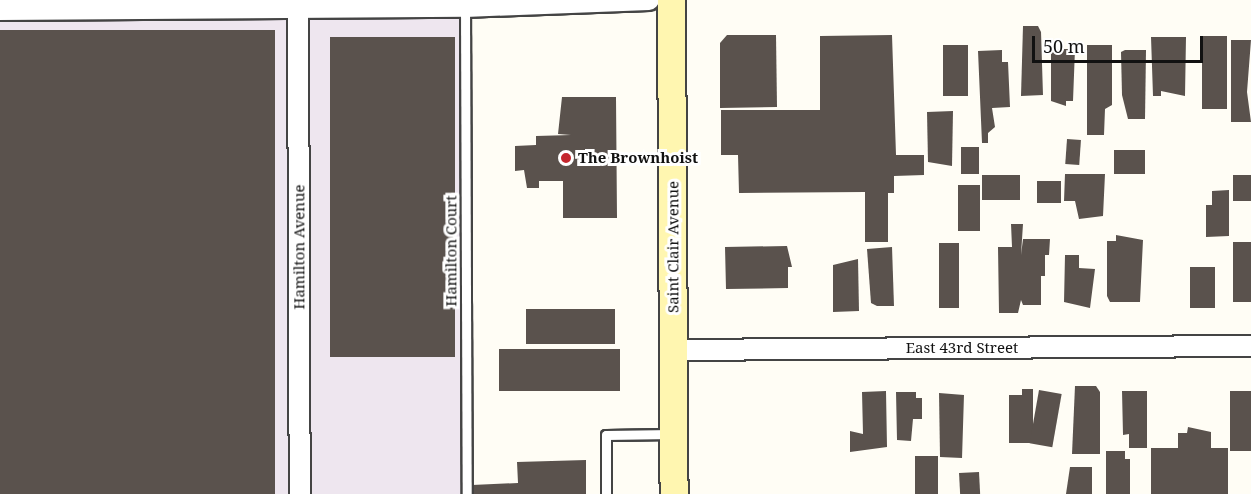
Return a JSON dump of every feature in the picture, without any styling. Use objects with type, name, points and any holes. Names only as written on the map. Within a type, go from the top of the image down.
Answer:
[{"type":"main road","name":"Saint Clair Avenue","points":[[671,0],[674,494]]},
{"type":"street","points":[[0,10],[298,5],[465,7],[649,0]]},
{"type":"street","name":"Hamilton Avenue","points":[[298,5],[300,494]]},
{"type":"street","name":"East 43rd Street","points":[[674,350],[1251,346]]},
{"type":"lane","name":"Hamilton Court","points":[[465,7],[467,494]]},
{"type":"lane","points":[[606,494],[606,435],[674,434]]},
{"type":"shaded area","points":[[0,0],[649,0],[465,8],[467,494],[0,494]]},
{"type":"building","points":[[1023,26],[1038,26],[1041,32],[1043,95],[1021,96]]},
{"type":"building","points":[[0,30],[275,30],[275,494],[0,494]]},
{"type":"building","points":[[727,35],[776,35],[777,107],[720,108],[720,43]]},
{"type":"building","points":[[892,35],[896,155],[924,155],[924,175],[894,176],[894,193],[888,193],[888,242],[865,242],[865,192],[739,193],[738,155],[721,155],[721,110],[820,110],[820,36]]},
{"type":"building","points":[[1202,36],[1227,36],[1227,109],[1202,109]]},
{"type":"building","points":[[330,37],[455,37],[455,357],[330,357]]},
{"type":"building","points":[[1151,37],[1186,37],[1185,96],[1161,91],[1161,96],[1153,96]]},
{"type":"building","points":[[1231,40],[1251,40],[1247,92],[1251,122],[1231,122]]},
{"type":"building","points":[[943,45],[968,45],[968,96],[943,96]]},
{"type":"building","points":[[1087,45],[1112,45],[1112,105],[1105,109],[1104,135],[1087,135]]},
{"type":"building","points":[[1051,49],[1075,49],[1073,101],[1066,101],[1066,106],[1051,101]]},
{"type":"building","points":[[1002,50],[1002,62],[1008,62],[1010,107],[992,108],[995,127],[988,133],[988,143],[982,143],[978,51]]},
{"type":"building","points":[[1146,50],[1145,119],[1128,119],[1122,95],[1121,52]]},
{"type":"building","name":"The Brownhoist","points":[[562,97],[616,97],[617,218],[563,218],[563,181],[539,181],[539,188],[527,188],[524,170],[515,171],[515,146],[536,145],[536,136],[571,135],[558,134]]},
{"type":"building","points":[[953,111],[952,166],[928,162],[927,112]]},
{"type":"building","points":[[1067,139],[1081,140],[1079,165],[1065,164]]},
{"type":"building","points":[[961,147],[979,147],[979,174],[961,174]]},
{"type":"building","points":[[1114,150],[1145,150],[1145,174],[1114,174]]},
{"type":"building","points":[[1065,174],[1105,174],[1103,216],[1079,219],[1075,201],[1064,201]]},
{"type":"building","points":[[982,175],[1020,175],[1020,200],[982,200]]},
{"type":"building","points":[[1233,175],[1251,175],[1251,201],[1233,201]]},
{"type":"building","points":[[1037,181],[1061,181],[1061,203],[1037,203]]},
{"type":"building","points":[[958,185],[980,185],[980,231],[958,231]]},
{"type":"building","points":[[1229,190],[1229,236],[1206,237],[1206,205],[1212,205],[1212,191]]},
{"type":"building","points":[[1011,224],[1023,224],[1021,255],[1023,239],[1050,239],[1049,255],[1045,255],[1045,276],[1041,276],[1041,305],[1023,305],[1021,300],[1018,313],[999,313],[998,247],[1012,247]]},
{"type":"building","points":[[1116,235],[1143,240],[1140,302],[1110,302],[1107,296],[1107,241],[1116,241]]},
{"type":"building","points":[[1233,242],[1251,242],[1251,302],[1233,302]]},
{"type":"building","points":[[939,243],[959,243],[959,308],[939,308]]},
{"type":"building","points":[[787,246],[792,267],[788,267],[788,288],[726,289],[725,247]]},
{"type":"building","points":[[892,247],[894,306],[877,306],[871,303],[867,249]]},
{"type":"building","points":[[1065,255],[1079,255],[1079,268],[1095,269],[1090,308],[1064,302]]},
{"type":"building","points":[[858,259],[859,311],[833,312],[833,265]]},
{"type":"building","points":[[1190,267],[1215,267],[1215,308],[1190,308]]},
{"type":"building","points":[[526,309],[615,309],[615,344],[526,344]]},
{"type":"building","points":[[499,349],[620,349],[620,391],[499,391]]},
{"type":"building","points":[[1075,386],[1096,386],[1100,392],[1100,454],[1072,454]]},
{"type":"building","points":[[1022,389],[1033,389],[1033,443],[1009,443],[1009,395],[1022,395]]},
{"type":"building","points":[[1039,390],[1062,394],[1052,447],[1030,443]]},
{"type":"building","points":[[886,391],[887,447],[850,452],[850,431],[863,434],[862,392]]},
{"type":"building","points":[[1122,391],[1147,391],[1147,448],[1129,448],[1129,434],[1123,435]]},
{"type":"building","points":[[1230,391],[1251,391],[1251,451],[1230,451]]},
{"type":"building","points":[[896,392],[916,392],[916,398],[922,398],[922,419],[913,419],[911,441],[897,440]]},
{"type":"building","points":[[939,393],[964,395],[962,458],[940,457]]},
{"type":"building","points":[[1188,427],[1211,432],[1211,448],[1228,448],[1228,494],[1151,494],[1151,448],[1178,448],[1178,433],[1187,433]]},
{"type":"building","points":[[1106,451],[1125,451],[1125,459],[1130,459],[1130,494],[1106,494]]},
{"type":"building","points":[[915,456],[938,456],[938,494],[915,494]]},
{"type":"building","points":[[586,460],[586,494],[473,494],[472,485],[518,483],[517,462]]},
{"type":"building","points":[[1070,467],[1092,467],[1092,494],[1066,494]]},
{"type":"building","points":[[979,472],[980,494],[960,494],[959,473]]},
{"type":"place","name":"The Brownhoist","points":[[566,158]]}]
